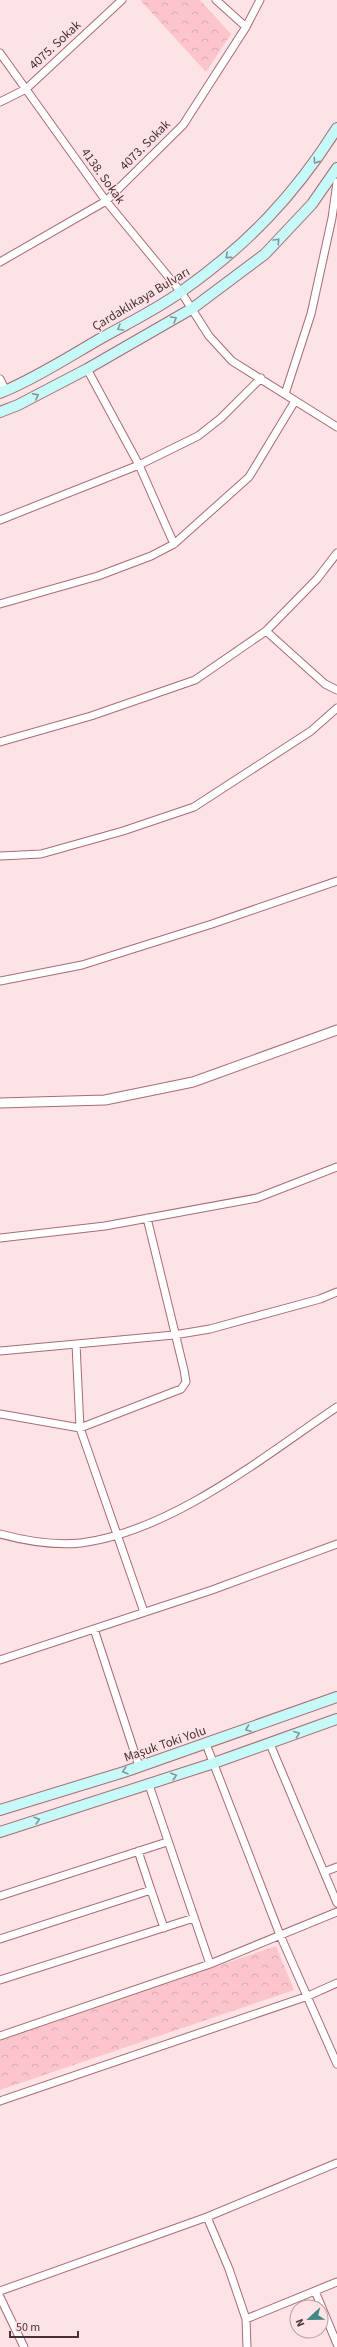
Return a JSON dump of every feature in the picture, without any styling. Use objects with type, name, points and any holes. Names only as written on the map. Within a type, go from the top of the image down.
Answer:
[{"type":"main road","name":"Çardaklıkaya Bulvarı","points":[[3,392],[181,292],[218,264],[266,222],[315,163],[337,128]]},
{"type":"main road","points":[[0,412],[18,405],[87,369],[193,308],[265,254],[312,204],[337,168]]},
{"type":"main road","name":"Maşuk Toki Yolu","points":[[0,1810],[206,1744],[337,1697]]},
{"type":"main road","points":[[0,1832],[149,1785],[270,1744],[337,1719]]},
{"type":"street","name":"4075. Sokak","points":[[0,102],[26,89],[122,0]]},
{"type":"street","points":[[216,0],[246,27]]},
{"type":"street","name":"4073. Sokak","points":[[0,262],[106,201],[183,125],[246,27],[260,0]]},
{"type":"street","name":"4138. Sokak","points":[[0,53],[106,201],[193,308],[209,336],[232,361],[337,427]]},
{"type":"street","points":[[285,394],[311,314],[334,219],[337,182]]},
{"type":"street","points":[[87,369],[139,465],[174,544]]},
{"type":"street","points":[[0,520],[139,465],[198,436],[220,418],[261,378]]},
{"type":"street","points":[[0,380],[3,392]]},
{"type":"street","points":[[0,604],[98,576],[150,556],[174,544],[250,477],[295,401]]},
{"type":"street","points":[[0,742],[91,716],[196,680],[266,632],[317,579],[337,553]]},
{"type":"street","points":[[266,632],[325,684],[337,690]]},
{"type":"street","points":[[0,856],[41,854],[123,831],[194,807],[311,731],[337,708]]},
{"type":"street","points":[[0,980],[82,965],[212,924],[337,881]]},
{"type":"street","points":[[0,1103],[105,1100],[193,1082],[337,1030]]},
{"type":"street","points":[[0,1238],[105,1226],[257,1198],[337,1167]]},
{"type":"street","points":[[0,1414],[80,1428],[181,1389],[186,1382],[147,1218]]},
{"type":"street","points":[[0,1351],[174,1334],[218,1327],[320,1299],[337,1292]]},
{"type":"street","points":[[76,1344],[80,1428],[144,1612]]},
{"type":"street","points":[[0,1534],[32,1542],[72,1543],[117,1535],[188,1506],[337,1407]]},
{"type":"street","points":[[0,1660],[212,1590],[337,1544]]},
{"type":"street","points":[[94,1629],[139,1766]]},
{"type":"street","points":[[206,1744],[280,1935],[337,2064]]},
{"type":"street","points":[[270,1744],[337,1903]]},
{"type":"street","points":[[149,1785],[167,1842],[210,1964]]},
{"type":"street","points":[[0,1896],[167,1842]]},
{"type":"street","points":[[138,1851],[164,1928]]},
{"type":"street","points":[[324,1872],[337,1867]]},
{"type":"street","points":[[0,1939],[151,1890]]},
{"type":"street","points":[[0,2036],[210,1964],[337,1912]]},
{"type":"street","points":[[0,1980],[194,1918]]},
{"type":"street","points":[[0,2100],[308,1996],[337,1983]]},
{"type":"street","points":[[0,2291],[207,2217],[337,2163]]},
{"type":"street","points":[[207,2217],[229,2269],[246,2319],[247,2347]]},
{"type":"street","points":[[246,2319],[337,2282]]},
{"type":"street","points":[[315,2291],[337,2344]]},
{"type":"street","points":[[0,2297],[24,2347]]},
{"type":"green space","points":[[200,0],[231,34],[206,72],[141,1]]},
{"type":"green space","points":[[276,1946],[294,1990],[0,2090],[0,2041]]}]
